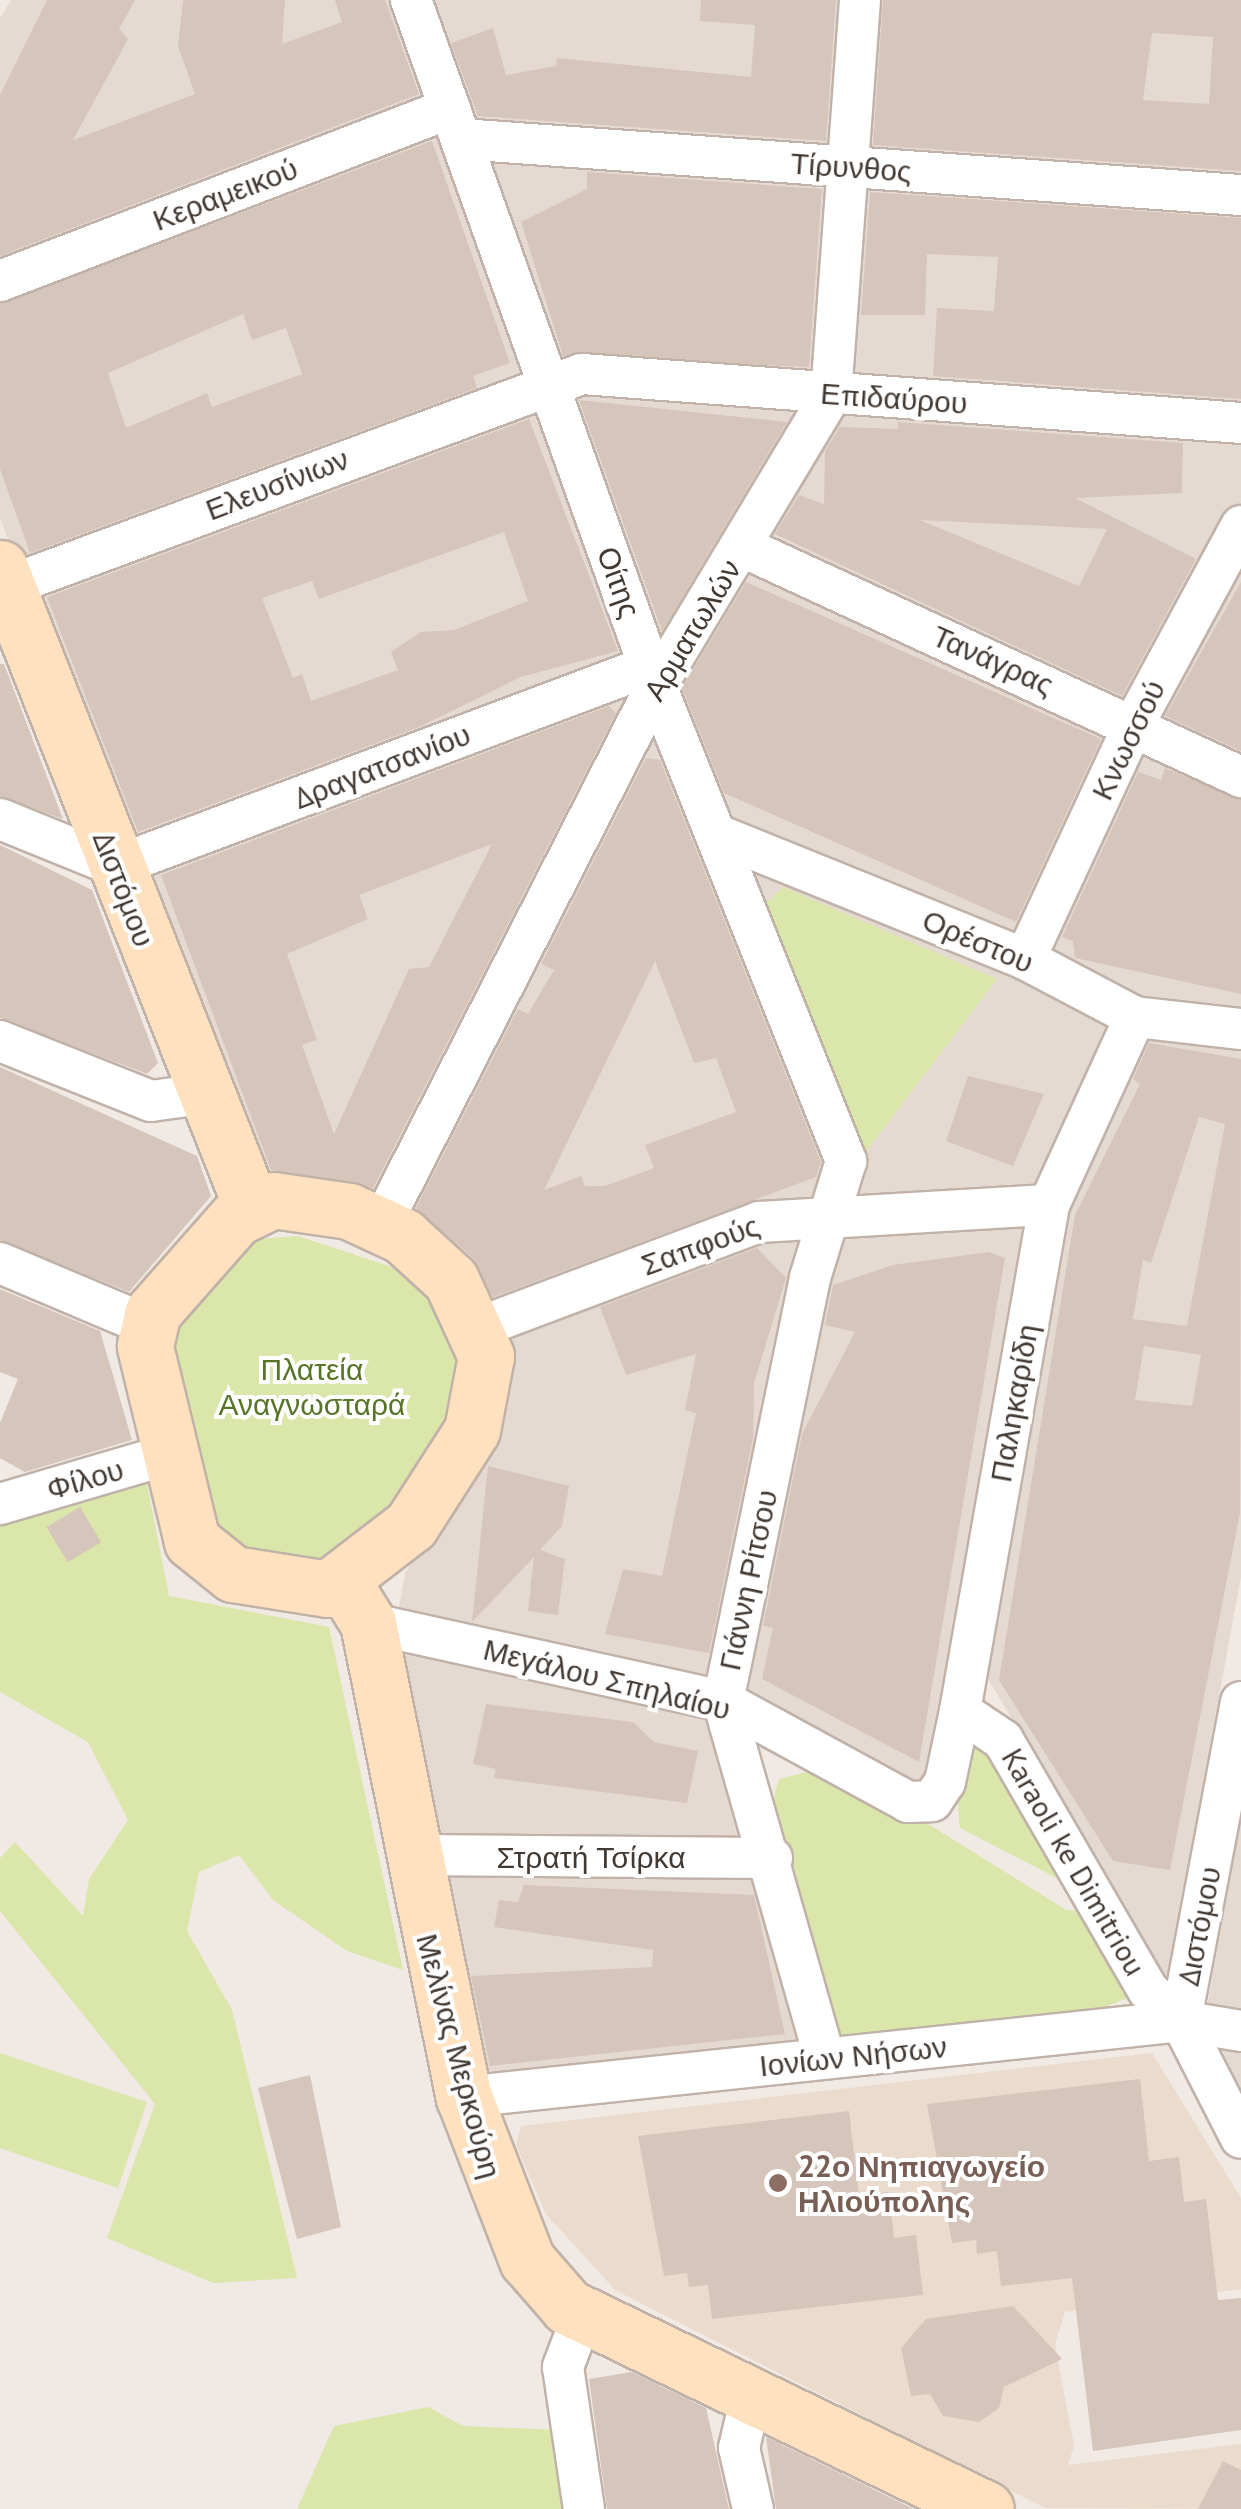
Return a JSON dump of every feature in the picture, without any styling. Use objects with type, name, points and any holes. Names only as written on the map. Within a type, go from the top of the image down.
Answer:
[{"type":"street","name":"Οίτης","points":[[411,0],[652,676],[842,1145],[845,1175],[828,1213]]},
{"type":"street","name":"Αρματωλών","points":[[382,1223],[652,676],[742,548],[831,394],[860,0]]},
{"type":"street","name":"Τίρυνθος","points":[[455,123],[848,166],[1241,194]]},
{"type":"street","name":"Κεραµεικού","points":[[0,281],[455,123]]},
{"type":"street","name":"Επιδαύρου","points":[[548,382],[582,374],[1241,424]]},
{"type":"street","name":"Ελευσίνιων","points":[[2,581],[548,382]]},
{"type":"street","name":"Κνωσσού","points":[[1026,959],[1134,724],[1241,526]]},
{"type":"street","name":"Τανάγρας","points":[[742,548],[1134,724],[1241,777]]},
{"type":"street","name":"Διστόμου","points":[[2,581],[203,1094],[252,1208]]},
{"type":"street","name":"Δραγατσανίου","points":[[116,866],[652,676]]},
{"type":"street","points":[[0,819],[116,866]]},
{"type":"street","name":"Ορέστου","points":[[718,835],[1026,959],[1135,1017],[1241,1029]]},
{"type":"street","name":"Παληκαρίδη","points":[[932,1801],[945,1782],[960,1711],[1049,1205],[1135,1017]]},
{"type":"street","points":[[0,1040],[151,1101],[203,1094]]},
{"type":"street","points":[[289,1200],[382,1223],[451,1280],[480,1327],[484,1382],[472,1430],[356,1604],[212,1562],[192,1541],[170,1454],[147,1325],[252,1208],[289,1200]]},
{"type":"street","name":"Σαπφούς","points":[[480,1327],[759,1222],[828,1213],[1049,1205]]},
{"type":"street","name":"Γιάννη Ρίτσου","points":[[825,2058],[772,1858],[723,1701],[828,1213]]},
{"type":"street","points":[[0,1263],[147,1325]]},
{"type":"street","name":"Φίλου","points":[[7,1496],[170,1454]]},
{"type":"street","name":"Μεγάλου Σπηλαίου","points":[[356,1604],[723,1701],[908,1802],[932,1801]]},
{"type":"street","name":"Μελίνας Μερκούρη","points":[[356,1604],[464,2097],[526,2260],[582,2314],[986,2509]]},
{"type":"street","name":"Διστόμου","points":[[1241,1702],[1181,2021],[1241,2138]]},
{"type":"street","name":"Karaoli ke Dimitriou","points":[[960,1711],[1004,1740],[1148,1990],[1181,2021]]},
{"type":"street","name":"Στρατή Τσίρκα","points":[[411,1856],[772,1858]]},
{"type":"street","name":"Ιονίων Νήσων","points":[[464,2097],[1181,2021],[1241,2031]]},
{"type":"street","points":[[582,2314],[562,2367],[584,2509]]},
{"type":"street","points":[[751,2396],[739,2448],[753,2509]]},
{"type":"shaded area","points":[[11,0],[1241,0],[1241,1577],[1167,1978],[961,1634],[928,1776],[905,1783],[712,1681],[807,2048],[472,2081],[388,1670],[405,1573],[479,1464],[485,1309],[265,1189],[0,519],[0,18]]},
{"type":"shaded area","points":[[1241,1816],[1241,2093],[1206,2013]]},
{"type":"shaded area","points":[[1152,2053],[1241,2198],[1241,2289],[1065,2312],[1055,2344],[1074,2446],[1068,2465],[1241,2444],[1241,2509],[1045,2508],[615,2290],[546,2214],[516,2145],[521,2126]]},
{"type":"green space","points":[[783,887],[997,979],[862,1157],[763,906]]},
{"type":"green space","name":"Πλατεία Αναγνωσταρά","points":[[298,1236],[416,1275],[463,1326],[467,1376],[408,1513],[335,1572],[216,1554],[164,1387],[171,1321],[248,1240]]},
{"type":"green space","points":[[145,1474],[169,1596],[329,1627],[403,1970],[347,1951],[273,1900],[239,1855],[199,1872],[187,1931],[232,2010],[297,2278],[213,2283],[107,2238],[155,2104],[0,1911],[0,1858],[15,1842],[83,1916],[89,1879],[128,1820],[88,1742],[0,1692],[0,1520]]},
{"type":"green space","points":[[976,1746],[998,1752],[1072,1886],[960,1828],[956,1782]]},
{"type":"green space","points":[[815,1770],[907,1811],[1066,1910],[1086,1911],[1138,1994],[1102,2008],[839,2043],[773,1801],[779,1779]]},
{"type":"green space","points":[[0,2053],[147,2102],[118,2188],[0,2148]]},
{"type":"green space","points":[[428,2407],[463,2426],[560,2430],[573,2509],[297,2509],[334,2426]]},
{"type":"building","points":[[47,0],[135,0],[119,29],[128,39],[73,140],[195,94],[178,46],[183,0],[285,0],[282,44],[342,22],[335,0],[385,0],[419,94],[0,256],[0,95]]},
{"type":"building","points":[[701,0],[836,0],[826,141],[478,116],[451,43],[493,28],[506,75],[556,66],[557,58],[751,77],[755,25],[700,21]]},
{"type":"building","points":[[883,0],[1241,0],[1241,171],[873,145]],"holes":[[[1152,33],[1213,37],[1209,104],[1143,100]]]},
{"type":"building","points":[[432,141],[510,363],[473,376],[477,388],[30,553],[0,469],[0,304]],"holes":[[[243,314],[252,340],[286,328],[302,374],[212,407],[207,393],[126,428],[108,373]]]},
{"type":"building","points":[[587,172],[822,189],[809,367],[563,356],[521,222],[587,189]]},
{"type":"building","points":[[870,192],[1241,218],[1241,399],[933,376],[937,308],[994,311],[998,257],[927,254],[925,315],[861,315]]},
{"type":"building","points":[[579,400],[787,422],[662,631]]},
{"type":"building","points":[[529,419],[618,651],[521,677],[419,727],[138,832],[47,597]],"holes":[[[504,532],[528,601],[454,630],[421,632],[391,652],[398,670],[311,701],[302,674],[293,678],[262,598],[312,581],[319,599]]]},
{"type":"building","points":[[898,422],[1183,443],[1182,493],[1075,498],[1196,559],[1122,696],[775,534],[799,495],[824,504],[825,451],[840,427],[898,429]],"holes":[[[920,520],[1107,529],[1079,586]]]},
{"type":"building","points":[[746,582],[1101,739],[1016,922],[724,793],[682,688]]},
{"type":"building","points":[[1241,582],[1241,751],[1165,716]]},
{"type":"building","points":[[0,664],[4,664],[63,819],[0,796]]},
{"type":"building","points":[[609,706],[616,713],[373,1188],[271,1170],[161,875]],"holes":[[[492,844],[429,967],[409,969],[334,1134],[302,1045],[317,1040],[287,954],[368,919],[359,895]]]},
{"type":"building","points":[[646,758],[660,760],[821,1162],[816,1177],[493,1297],[473,1258],[416,1208],[518,1009],[528,1014],[554,970],[541,964]],"holes":[[[655,961],[694,1063],[716,1058],[736,1112],[645,1145],[654,1168],[605,1186],[585,1186],[581,1176],[544,1190]]]},
{"type":"building","points":[[1165,768],[1241,800],[1241,994],[1075,958],[1073,941],[1062,937],[1138,772],[1161,780]]},
{"type":"building","points":[[0,845],[92,890],[158,1063],[147,1074],[0,1018]]},
{"type":"building","points":[[1149,1043],[1241,1059],[1240,1513],[1170,1870],[1113,1861],[999,1680],[1075,1215],[1140,1084],[1133,1079]],"holes":[[[1199,1117],[1225,1124],[1187,1326],[1133,1319],[1143,1260],[1151,1263]],[[1144,1346],[1201,1355],[1192,1406],[1135,1400]]]},
{"type":"building","points":[[0,1067],[197,1156],[211,1196],[129,1292],[0,1240]]},
{"type":"building","points":[[968,1076],[1044,1094],[1013,1166],[946,1141]]},
{"type":"building","points":[[757,1248],[786,1278],[754,1383],[753,1438],[709,1653],[605,1634],[623,1569],[662,1576],[696,1413],[685,1410],[696,1354],[626,1375],[600,1307]]},
{"type":"building","points":[[989,1252],[1005,1258],[919,1762],[762,1679],[773,1628],[763,1626],[802,1434],[855,1332],[825,1325],[833,1285],[893,1265]]},
{"type":"building","points":[[0,1289],[100,1331],[132,1440],[25,1472],[0,1458],[0,1423],[18,1379],[0,1372]]},
{"type":"building","points":[[488,1466],[569,1486],[562,1526],[540,1550],[565,1559],[558,1615],[528,1611],[534,1557],[472,1622]]},
{"type":"building","points":[[80,1507],[101,1542],[68,1562],[47,1527]]},
{"type":"building","points":[[486,1704],[633,1722],[654,1742],[698,1751],[687,1803],[494,1778],[496,1769],[473,1764]]},
{"type":"building","points":[[524,1885],[754,1895],[785,2034],[490,2066],[471,1976],[652,1967],[653,1950],[494,1927],[499,1900],[518,1902]]},
{"type":"building","points":[[310,2075],[341,2227],[297,2239],[258,2088]]},
{"type":"building","points":[[1140,2079],[1149,2161],[1179,2157],[1184,2202],[1206,2199],[1218,2300],[1241,2298],[1241,2430],[1093,2451],[1072,2278],[1001,2286],[997,2251],[977,2254],[976,2240],[952,2243],[927,2104]]},
{"type":"building","points":[[849,2111],[859,2195],[889,2192],[894,2238],[916,2235],[923,2295],[712,2319],[708,2285],[689,2287],[687,2273],[664,2276],[638,2136]]},
{"type":"building","points":[[1013,2306],[1062,2359],[1004,2387],[999,2408],[979,2422],[943,2416],[930,2394],[911,2396],[901,2348],[926,2319]]},
{"type":"building","points":[[632,2372],[706,2408],[729,2509],[607,2509],[589,2379]]},
{"type":"building","points":[[766,2437],[914,2509],[776,2509]]},
{"type":"building","points":[[1223,2461],[1241,2470],[1241,2509],[1198,2509]]},
{"type":"place","name":"22ο Νηπιαγωγείο Ηλιούπολης","points":[[778,2183]]}]
